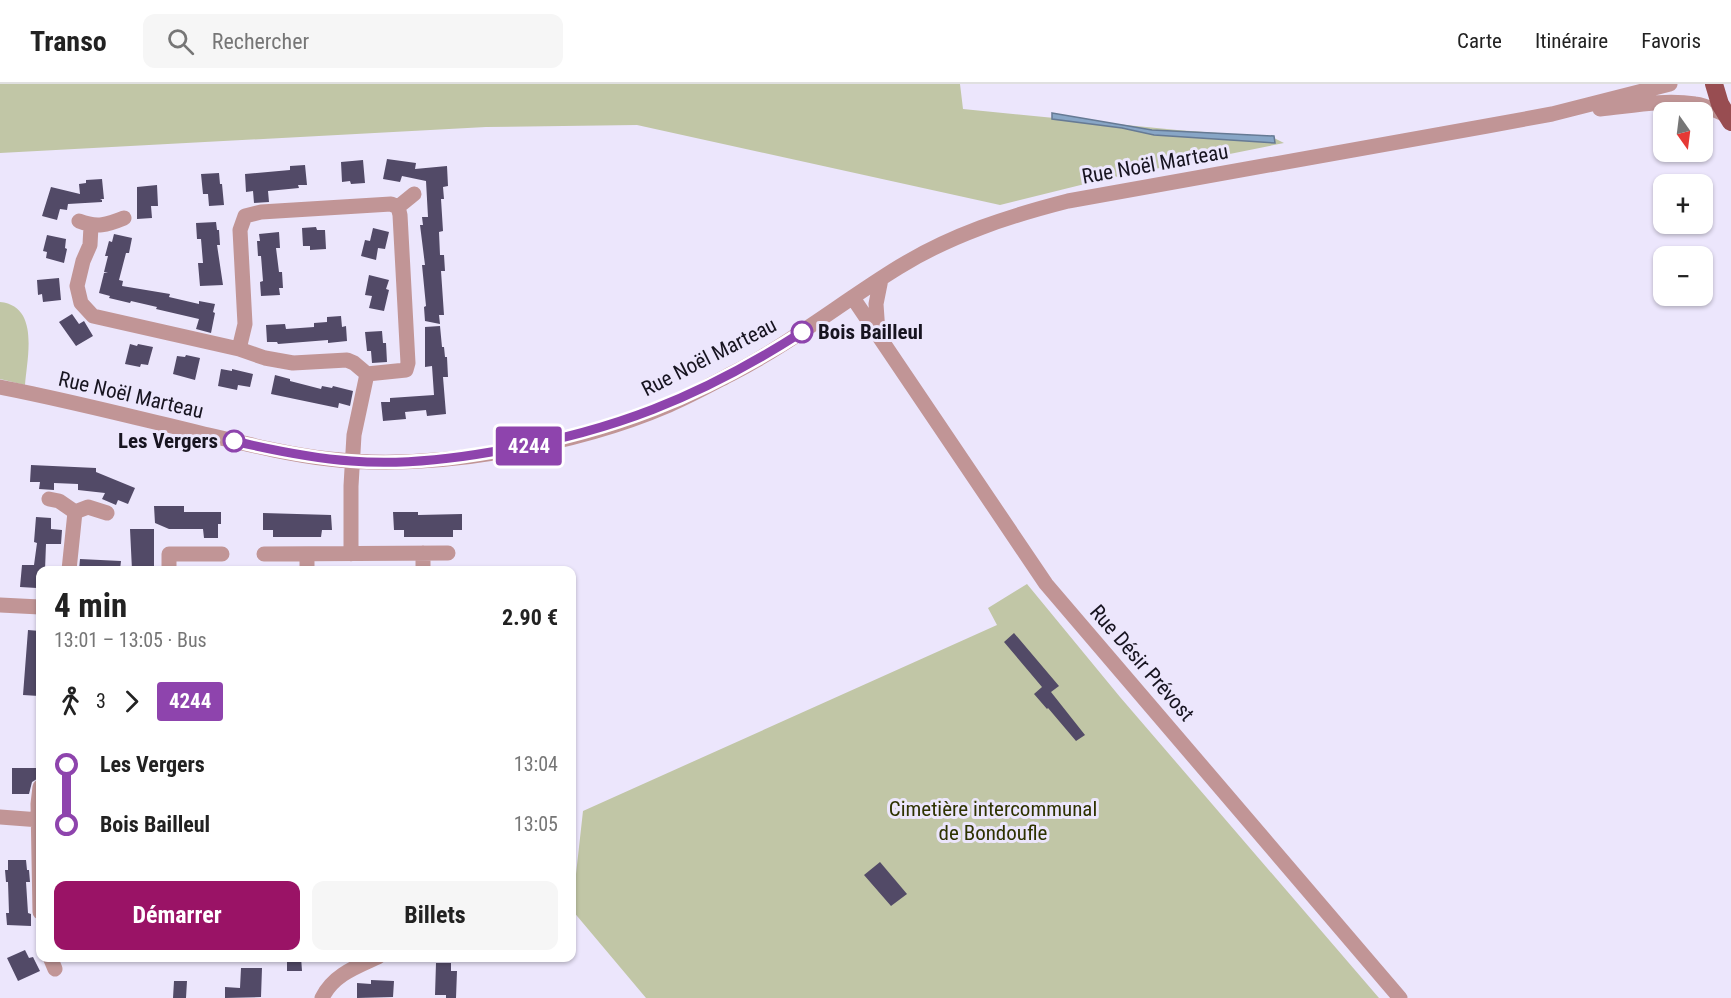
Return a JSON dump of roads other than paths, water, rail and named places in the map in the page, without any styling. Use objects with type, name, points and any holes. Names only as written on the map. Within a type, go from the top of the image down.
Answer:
[{"type":"main road","points":[[1714,84],[1720,104],[1728,119]]},
{"type":"street","name":"Rue Noël Marteau","points":[[0,387],[259,447],[352,461],[398,462],[534,446],[627,420],[668,405],[759,359],[900,266],[975,230],[1014,215],[1068,201],[1552,114],[1670,84]]},
{"type":"street","name":"Rue Noël Marteau","points":[[1552,114],[1675,103],[1712,108],[1728,119]]},
{"type":"street","points":[[398,207],[414,194]]},
{"type":"street","points":[[239,349],[245,324],[240,230],[245,216],[261,212],[391,204],[398,207]]},
{"type":"street","points":[[124,218],[105,225],[85,224],[90,245],[83,261],[77,286],[81,303],[93,315],[292,363],[346,360],[354,363],[367,374],[412,373],[408,363],[398,207]]},
{"type":"street","points":[[879,335],[876,315],[881,279]]},
{"type":"street","name":"Rue Désir Prévost","points":[[854,298],[1046,584],[1400,998]]},
{"type":"street","points":[[351,554],[354,435],[367,374]]},
{"type":"street","points":[[49,499],[59,501],[75,512]]},
{"type":"street","points":[[75,512],[88,507],[107,513]]},
{"type":"street","points":[[69,566],[75,512]]},
{"type":"street","points":[[423,553],[423,566]]},
{"type":"street","points":[[264,554],[448,553]]},
{"type":"street","points":[[169,566],[169,554],[222,554]]},
{"type":"street","points":[[307,554],[307,566]]},
{"type":"street","points":[[0,605],[36,607]]},
{"type":"street","points":[[0,817],[36,820]]},
{"type":"street","points":[[322,998],[333,981],[368,962]]},
{"type":"water","points":[[1052,113],[1152,130],[1274,136],[1275,143],[1154,135],[1122,128],[1052,119]]},
{"type":"place","name":"Bois Bailleul","points":[[802,332]]},
{"type":"place","name":"Les Vergers","points":[[234,441]]},
{"type":"park label","name":"Cimetière intercommunal de Bondoufle","points":[[993,821]]}]
